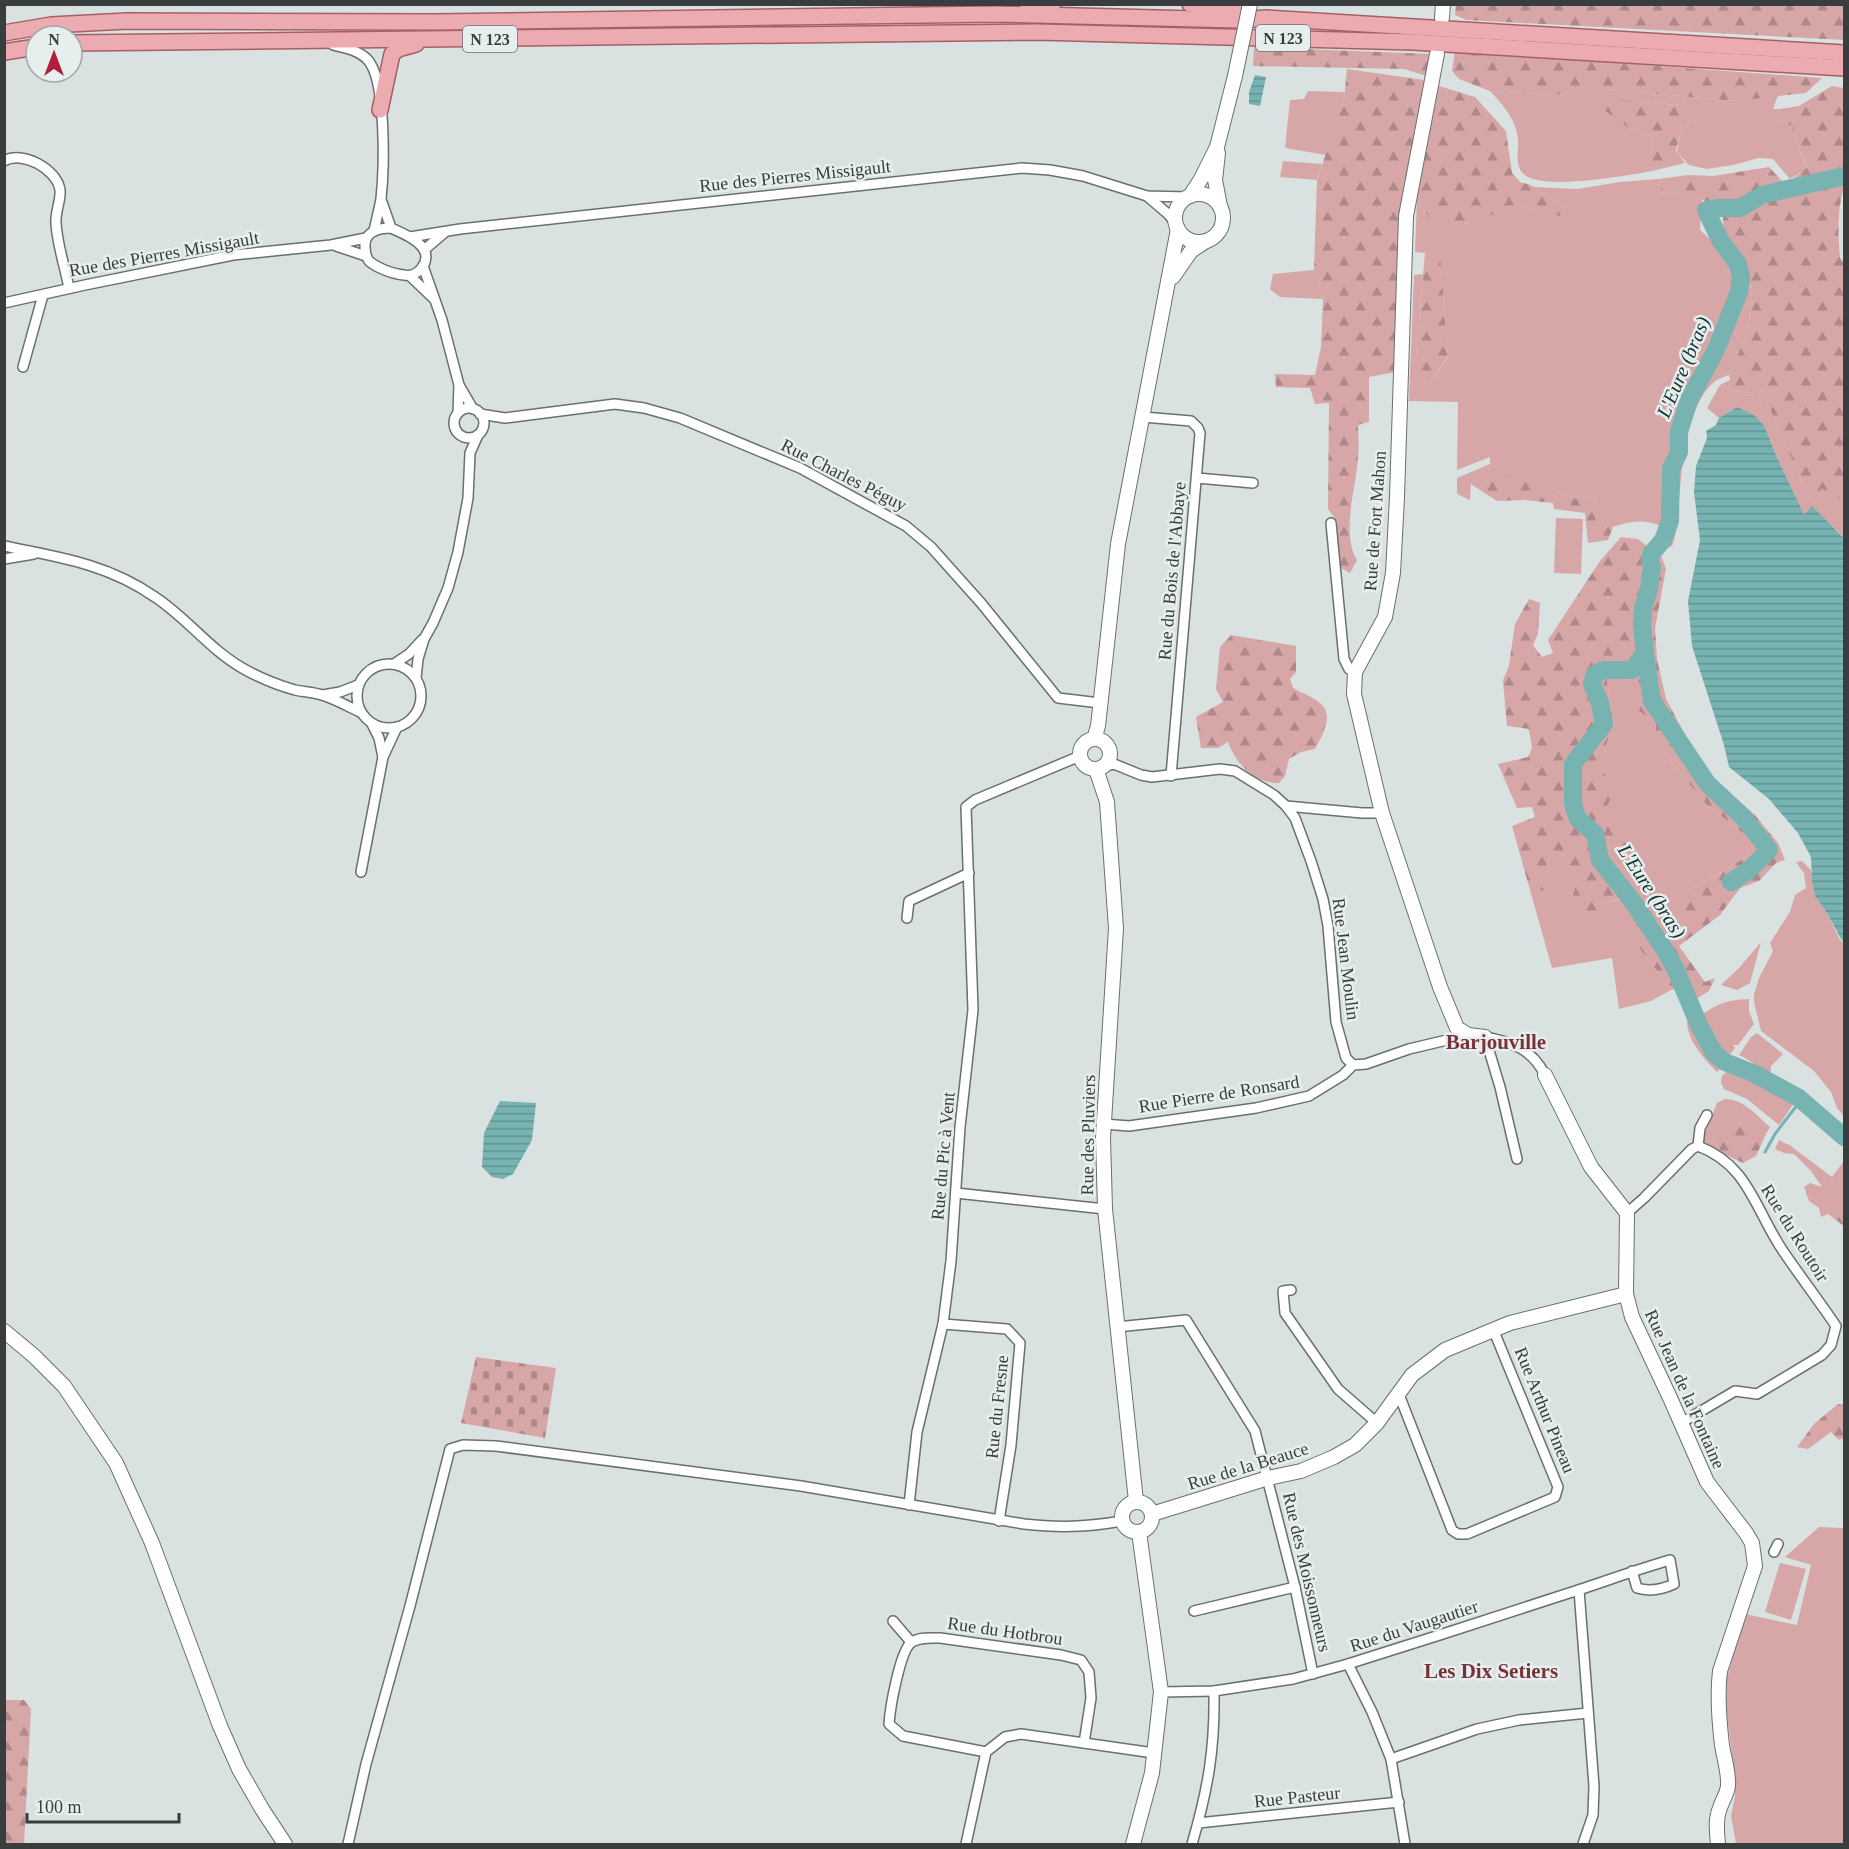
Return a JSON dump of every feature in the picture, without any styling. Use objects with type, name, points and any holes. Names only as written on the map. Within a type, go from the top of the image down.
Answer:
[{"type":"main road","points":[[995,15],[1053,4]]},
{"type":"main road","points":[[1190,4],[1225,10],[1241,10],[1267,18]]},
{"type":"main road","name":"N 123","points":[[4,33],[51,25],[117,22],[436,22],[995,15],[1238,20],[1267,18],[1792,58],[1845,68]]},
{"type":"main road","name":"N 123","points":[[84,43],[1062,33],[1413,42],[1792,58],[1845,53]]},
{"type":"main road","points":[[380,110],[392,54],[405,47],[434,39]]},
{"type":"main road","points":[[5,52],[24,49]]},
{"type":"street","points":[[1094,740],[1098,726],[1118,544],[1161,314],[1169,284],[1178,227],[1176,214],[1178,207],[1201,179],[1217,147],[1250,4]]},
{"type":"street","points":[[316,40],[354,50],[367,59],[377,77],[384,135],[381,200],[365,246],[366,256],[378,266],[410,276],[434,300]]},
{"type":"street","name":"Rue de Fort Mahon","points":[[1355,672],[1385,617],[1393,573],[1406,216],[1437,54]]},
{"type":"street","points":[[1169,284],[1191,251],[1218,232],[1222,225],[1223,217],[1216,184],[1217,147]]},
{"type":"street","points":[[4,161],[7,158],[17,158],[35,163],[49,170],[56,180],[60,189],[56,226],[69,288]]},
{"type":"street","name":"Rue des Pierres Missigault","points":[[410,237],[470,228],[1022,168],[1083,176],[1147,196],[1189,196]]},
{"type":"street","points":[[1189,196],[1204,194],[1212,197],[1220,206]]},
{"type":"street","name":"Rue des Pierres Missigault","points":[[1147,196],[1168,214],[1178,227]]},
{"type":"street","points":[[381,200],[391,228]]},
{"type":"street","points":[[1178,227],[1190,239],[1206,240]]},
{"type":"street","points":[[370,235],[378,229],[391,228],[410,237],[424,250],[426,259],[423,266],[419,272],[410,276]]},
{"type":"street","points":[[424,250],[444,233]]},
{"type":"street","name":"Rue des Pierres Missigault","points":[[6,300],[43,295],[233,255],[331,245],[370,235]]},
{"type":"street","name":"Rue des Pierres Missigault","points":[[331,245],[366,256]]},
{"type":"street","points":[[423,266],[442,320],[459,385],[458,413],[454,425],[470,453]]},
{"type":"street","points":[[23,367],[43,295]]},
{"type":"street","points":[[372,724],[389,729],[398,727],[410,721],[418,710],[421,694],[416,678],[418,658],[447,588],[458,552],[468,498],[470,453],[483,420],[459,385]]},
{"type":"street","name":"Rue Charles Péguy","points":[[476,411],[505,418],[615,404],[644,408],[680,418],[800,468],[906,526],[931,547],[981,603],[1058,698],[1100,703]]},
{"type":"street","points":[[458,413],[465,409],[476,411]]},
{"type":"street","name":"Rue du Bois de l'Abbaye","points":[[1143,417],[1191,421],[1200,433],[1171,776]]},
{"type":"street","name":"Rue Charles Péguy","points":[[480,432],[505,418]]},
{"type":"street","points":[[459,435],[467,438],[480,432]]},
{"type":"street","points":[[1197,478],[1253,483]]},
{"type":"street","points":[[1332,523],[1344,659],[1349,669],[1355,672],[1354,694],[1382,813],[1440,987],[1457,1028],[1468,1035],[1508,1041],[1530,1054],[1541,1067],[1591,1167],[1627,1213],[1692,1149],[1698,1146],[1700,1128],[1707,1114]]},
{"type":"street","points":[[4,546],[92,565],[124,578],[156,597],[177,613],[219,653],[242,667],[276,684],[323,695],[360,712],[372,724],[379,738],[383,757]]},
{"type":"street","points":[[4,560],[43,553]]},
{"type":"street","points":[[394,664],[409,654],[424,639]]},
{"type":"street","points":[[360,712],[356,694],[358,685],[368,670],[385,664],[394,664],[406,669],[416,678]]},
{"type":"street","points":[[323,695],[358,685]]},
{"type":"street","points":[[361,872],[383,757],[398,727]]},
{"type":"street","points":[[1094,740],[1103,742],[1108,749],[1109,758],[1100,767],[1087,768],[1081,760],[1080,751],[1085,743],[1094,740]]},
{"type":"street","name":"Rue du Pic à Vent","points":[[909,1505],[917,1432],[943,1324],[951,1261],[960,1127],[973,1010],[966,807],[975,800],[1080,756]]},
{"type":"street","name":"Rue Jean Moulin","points":[[1100,767],[1114,764],[1152,777],[1220,769],[1235,771],[1274,795],[1286,806],[1295,818],[1323,899],[1328,926],[1336,1022],[1346,1058],[1353,1065]]},
{"type":"street","name":"Rue des Pluviers","points":[[1100,767],[1107,802],[1116,928],[1103,1138],[1105,1209],[1136,1502]]},
{"type":"street","points":[[1286,806],[1382,813]]},
{"type":"street","points":[[907,918],[909,901],[969,873]]},
{"type":"street","name":"Rue Pierre de Ronsard","points":[[1104,1124],[1130,1126],[1256,1108],[1310,1096],[1343,1075],[1353,1065],[1366,1064],[1409,1049],[1468,1035]]},
{"type":"street","points":[[1485,1037],[1500,1087],[1517,1159]]},
{"type":"street","name":"Rue du Routoir","points":[[1681,1423],[1735,1391],[1757,1394],[1822,1355],[1831,1345],[1836,1326],[1781,1248],[1732,1165],[1711,1151],[1698,1146]]},
{"type":"street","points":[[956,1193],[1105,1209]]},
{"type":"street","name":"Rue Jean de la Fontaine","points":[[1627,1213],[1626,1294],[1632,1317],[1707,1482],[1752,1542],[1755,1566],[1720,1671],[1718,1706],[1728,1784],[1727,1794],[1719,1809],[1717,1821],[1719,1845]]},
{"type":"street","points":[[1291,1290],[1283,1291],[1285,1313],[1338,1389],[1377,1423]]},
{"type":"street","name":"Rue de la Beauce","points":[[1152,1514],[1268,1478],[1301,1471],[1334,1457],[1355,1445],[1377,1423],[1413,1375],[1445,1350],[1493,1329],[1626,1294]]},
{"type":"street","name":"Rue des Moissonneurs","points":[[1117,1327],[1186,1320],[1255,1431],[1295,1587],[1313,1674]]},
{"type":"street","name":"Rue du Fresne","points":[[943,1324],[1007,1329],[1020,1343],[1011,1445],[999,1521]]},
{"type":"street","name":"Rue Arthur Pineau","points":[[1398,1392],[1452,1530],[1458,1534],[1467,1534],[1555,1497],[1558,1486],[1493,1329]]},
{"type":"street","points":[[4,1330],[64,1386],[116,1463],[152,1543],[220,1726],[239,1769],[285,1845]]},
{"type":"street","points":[[348,1845],[366,1764],[450,1449],[463,1445],[496,1446],[801,1486],[999,1521],[1058,1528],[1095,1526],[1122,1521]]},
{"type":"street","points":[[1131,1502],[1146,1504],[1152,1514],[1151,1523],[1139,1532],[1130,1530],[1122,1521],[1122,1513],[1131,1502]]},
{"type":"street","points":[[1133,1845],[1152,1773],[1161,1692],[1139,1532]]},
{"type":"street","name":"Rue du Vaugautier","points":[[1161,1692],[1214,1692],[1313,1674],[1348,1664],[1632,1571],[1670,1560],[1674,1584],[1664,1589],[1646,1591],[1637,1588],[1632,1571]]},
{"type":"street","points":[[1194,1611],[1295,1587]]},
{"type":"street","points":[[1579,1590],[1594,1786],[1593,1815],[1582,1845]]},
{"type":"street","points":[[894,1621],[911,1642],[903,1653],[889,1713],[889,1724],[903,1736],[986,1752]]},
{"type":"street","name":"Rue du Hotbrou","points":[[911,1642],[927,1637],[940,1638],[1061,1655],[1081,1660],[1089,1672],[1091,1698],[1084,1743]]},
{"type":"street","points":[[1348,1664],[1372,1712],[1391,1759],[1405,1845]]},
{"type":"street","points":[[1192,1845],[1211,1768],[1214,1743],[1214,1692]]},
{"type":"street","points":[[1391,1759],[1478,1729],[1519,1720],[1588,1713]]},
{"type":"street","points":[[966,1845],[986,1752],[1005,1737],[1022,1734],[1154,1753]]},
{"type":"street","name":"Rue Pasteur","points":[[1198,1823],[1399,1803]]},
{"type":"green space","points":[[1456,4],[1844,5],[1844,40],[1466,20],[1455,15]]},
{"type":"green space","points":[[1254,47],[1432,54],[1427,76],[1404,69],[1253,66]]},
{"type":"green space","points":[[1455,51],[1822,78],[1806,93],[1734,101],[1607,89],[1555,95],[1490,91],[1459,79],[1452,71]]},
{"type":"green space","points":[[1347,69],[1431,81],[1400,220],[1395,372],[1369,377],[1369,422],[1358,425],[1358,457],[1350,527],[1350,539],[1357,560],[1350,573],[1339,567],[1337,521],[1328,509],[1329,403],[1315,404],[1310,388],[1276,387],[1275,374],[1315,375],[1321,347],[1323,299],[1314,270],[1317,180],[1344,100]]},
{"type":"green space","points":[[1439,86],[1475,97],[1506,131],[1512,173],[1520,182],[1531,185],[1565,208],[1561,216],[1542,213],[1517,204],[1458,225],[1436,222],[1427,215],[1417,198]]},
{"type":"green space","points":[[1832,86],[1844,88],[1844,186],[1839,213],[1839,231],[1840,258],[1844,263],[1844,498],[1835,498],[1821,488],[1821,497],[1809,498],[1762,391],[1748,396],[1720,385],[1730,380],[1729,375],[1748,331],[1752,289],[1724,237],[1723,218],[1729,209],[1702,200],[1661,192],[1659,179],[1688,175],[1713,176],[1769,167],[1782,181],[1793,179],[1807,168],[1794,137],[1792,126],[1778,119],[1780,109],[1799,106]]},
{"type":"green space","points":[[1607,89],[1734,101],[1778,95],[1773,109],[1780,109],[1778,119],[1792,126],[1807,169],[1790,179],[1773,159],[1759,158],[1707,169],[1689,165],[1677,152],[1680,135],[1695,108],[1638,100],[1608,100],[1630,129],[1652,135],[1651,152],[1643,160],[1652,171],[1604,179],[1562,182],[1529,177],[1521,171],[1518,164],[1518,139],[1515,125],[1504,107],[1490,91],[1555,95]]},
{"type":"green space","points":[[1308,91],[1345,92],[1326,155],[1285,148],[1290,100],[1304,99]]},
{"type":"green space","points":[[1608,100],[1638,100],[1695,108],[1680,135],[1676,151],[1685,163],[1652,171],[1643,160],[1651,152],[1652,135],[1630,129],[1599,106]]},
{"type":"green space","points":[[1283,161],[1322,164],[1317,180],[1280,177]]},
{"type":"green space","points":[[1659,179],[1661,192],[1702,200],[1700,230],[1730,258],[1752,289],[1748,331],[1729,375],[1715,382],[1704,394],[1691,422],[1684,455],[1672,546],[1666,549],[1661,526],[1648,522],[1637,522],[1613,527],[1594,521],[1597,502],[1590,496],[1576,499],[1551,489],[1488,483],[1486,477],[1471,484],[1470,500],[1457,494],[1457,478],[1490,464],[1490,457],[1457,470],[1458,402],[1409,401],[1414,275],[1423,274],[1416,356],[1430,384],[1448,357],[1440,254],[1415,252],[1417,198],[1427,216],[1466,224],[1517,204],[1542,213],[1565,208],[1534,187],[1577,189]]},
{"type":"green space","points":[[1425,253],[1440,253],[1448,356],[1430,384],[1421,380],[1416,356]]},
{"type":"green space","points":[[1314,270],[1323,299],[1280,297],[1270,289],[1273,274]]},
{"type":"green space","points":[[1720,385],[1748,396],[1762,391],[1809,498],[1821,487],[1835,498],[1844,498],[1844,537],[1812,507],[1804,516],[1765,427],[1737,407],[1719,418],[1707,408]]},
{"type":"green space","points":[[1505,475],[1546,481],[1551,489],[1576,499],[1590,496],[1597,502],[1595,521],[1613,527],[1608,540],[1588,543],[1585,513],[1554,509],[1553,503],[1524,500],[1497,501],[1471,484],[1486,476],[1488,483]]},
{"type":"green space","points":[[1556,518],[1583,519],[1581,574],[1554,573]]},
{"type":"green space","points":[[1621,537],[1638,539],[1648,547],[1647,562],[1659,550],[1666,569],[1655,628],[1657,659],[1666,699],[1686,736],[1714,779],[1754,814],[1778,843],[1785,860],[1776,863],[1759,881],[1740,888],[1720,915],[1679,946],[1705,982],[1715,978],[1709,991],[1696,999],[1687,987],[1671,990],[1626,930],[1644,903],[1666,916],[1689,890],[1762,848],[1706,804],[1672,763],[1656,737],[1656,723],[1638,710],[1640,683],[1606,674],[1614,724],[1599,763],[1614,792],[1603,814],[1631,829],[1631,862],[1618,873],[1630,888],[1625,897],[1601,904],[1601,917],[1578,919],[1571,902],[1578,876],[1562,853],[1550,855],[1545,890],[1530,890],[1512,826],[1535,817],[1532,807],[1517,808],[1498,764],[1528,757],[1532,748],[1529,729],[1507,726],[1503,681],[1509,665],[1515,624],[1529,599],[1540,603],[1538,634],[1533,645],[1542,657],[1553,653],[1548,640],[1600,561]]},
{"type":"green space","points":[[1231,635],[1296,646],[1296,672],[1290,679],[1293,688],[1316,700],[1322,705],[1327,715],[1325,727],[1315,749],[1301,752],[1289,759],[1285,776],[1279,783],[1262,780],[1247,771],[1236,758],[1228,742],[1218,748],[1201,748],[1196,717],[1223,702],[1216,689],[1220,647]]},
{"type":"green space","points":[[1606,674],[1641,683],[1656,723],[1656,737],[1672,763],[1706,804],[1762,848],[1689,890],[1666,917],[1644,903],[1617,873],[1603,815],[1599,763],[1614,724]]},
{"type":"green space","points":[[1562,853],[1578,876],[1571,902],[1601,904],[1620,899],[1636,916],[1627,931],[1671,990],[1651,1001],[1619,1009],[1612,958],[1552,968],[1530,890],[1545,889],[1550,854]]},
{"type":"green space","points":[[1802,861],[1811,870],[1815,896],[1827,913],[1840,940],[1844,943],[1844,1116],[1837,1108],[1831,1092],[1814,1071],[1761,1031],[1754,1002],[1759,978],[1773,951],[1770,943],[1790,912],[1795,895],[1806,888],[1804,873],[1796,862]]},
{"type":"green space","points":[[1761,942],[1750,983],[1737,990],[1721,985],[1739,968]]},
{"type":"green space","points":[[1749,999],[1749,1011],[1754,1024],[1738,1045],[1733,1045],[1735,1048],[1728,1057],[1721,1051],[1701,1015],[1724,1003]]},
{"type":"green space","points":[[1690,1018],[1707,1051],[1724,1065],[1717,1072],[1693,1042],[1687,1021]]},
{"type":"green space","points":[[1757,1033],[1783,1054],[1771,1066],[1771,1077],[1739,1055],[1751,1037]]},
{"type":"green space","points":[[1728,1070],[1780,1093],[1794,1103],[1779,1125],[1747,1099],[1724,1089],[1721,1083],[1722,1076]]},
{"type":"green space","points":[[1725,1099],[1744,1105],[1770,1127],[1766,1134],[1757,1127],[1739,1122],[1713,1139],[1722,1153],[1702,1141],[1717,1103]]},
{"type":"green space","points":[[1727,1122],[1754,1125],[1763,1130],[1766,1134],[1756,1156],[1743,1163],[1722,1153],[1713,1139]]},
{"type":"green space","points":[[1779,1140],[1791,1146],[1832,1177],[1844,1161],[1844,1198],[1826,1206],[1828,1214],[1821,1217],[1819,1208],[1809,1201],[1804,1187],[1810,1183],[1822,1187],[1811,1171],[1794,1154],[1775,1149]]},
{"type":"green space","points":[[1843,1197],[1844,1226],[1828,1214],[1826,1206],[1831,1198]]},
{"type":"green space","points":[[476,1357],[556,1368],[545,1438],[461,1423]]},
{"type":"green space","points":[[1838,1404],[1844,1405],[1844,1438],[1839,1440],[1831,1432],[1808,1449],[1797,1447],[1814,1424]]},
{"type":"green space","points":[[1819,1527],[1844,1528],[1844,1844],[1736,1844],[1731,1816],[1735,1797],[1735,1777],[1726,1708],[1727,1678],[1745,1614],[1797,1625],[1811,1565],[1785,1557]]},
{"type":"green space","points":[[1780,1563],[1806,1569],[1791,1620],[1765,1612]]},
{"type":"green space","points":[[5,1700],[24,1700],[31,1709],[24,1844],[5,1844]]},
{"type":"water","points":[[1255,75],[1266,77],[1260,106],[1249,104],[1249,92]]},
{"type":"water","points":[[1737,407],[1754,415],[1765,427],[1804,515],[1812,506],[1844,538],[1844,942],[1815,896],[1811,857],[1798,833],[1769,799],[1729,767],[1692,646],[1688,601],[1700,540],[1694,492],[1696,466],[1707,438],[1706,431],[1716,425],[1719,418]]},
{"type":"water","points":[[500,1101],[536,1103],[532,1140],[513,1174],[503,1179],[492,1177],[482,1167],[484,1133]]},
{"type":"waterway","name":"L'Eure (bras)","points":[[1844,176],[1762,195],[1740,208],[1706,210],[1720,240],[1738,264],[1741,278],[1739,292],[1715,352],[1689,400],[1679,432],[1679,452],[1671,469],[1670,521],[1663,540],[1651,554],[1649,589],[1643,608],[1645,653],[1632,670],[1604,670],[1595,674],[1592,684],[1600,703],[1604,724],[1573,764],[1573,804],[1578,819],[1595,834],[1600,860],[1631,899],[1664,949],[1714,1053],[1725,1062],[1755,1074],[1799,1098],[1844,1137]]},
{"type":"waterway","points":[[1645,653],[1652,701],[1707,783],[1743,817],[1769,850],[1749,870],[1731,882]]},
{"type":"waterway","points":[[1765,1152],[1775,1134],[1801,1100]]},
{"type":"district","name":"Barjouville","points":[[1496,1042]]},
{"type":"district","name":"Les Dix Setiers","points":[[1491,1671]]}]
